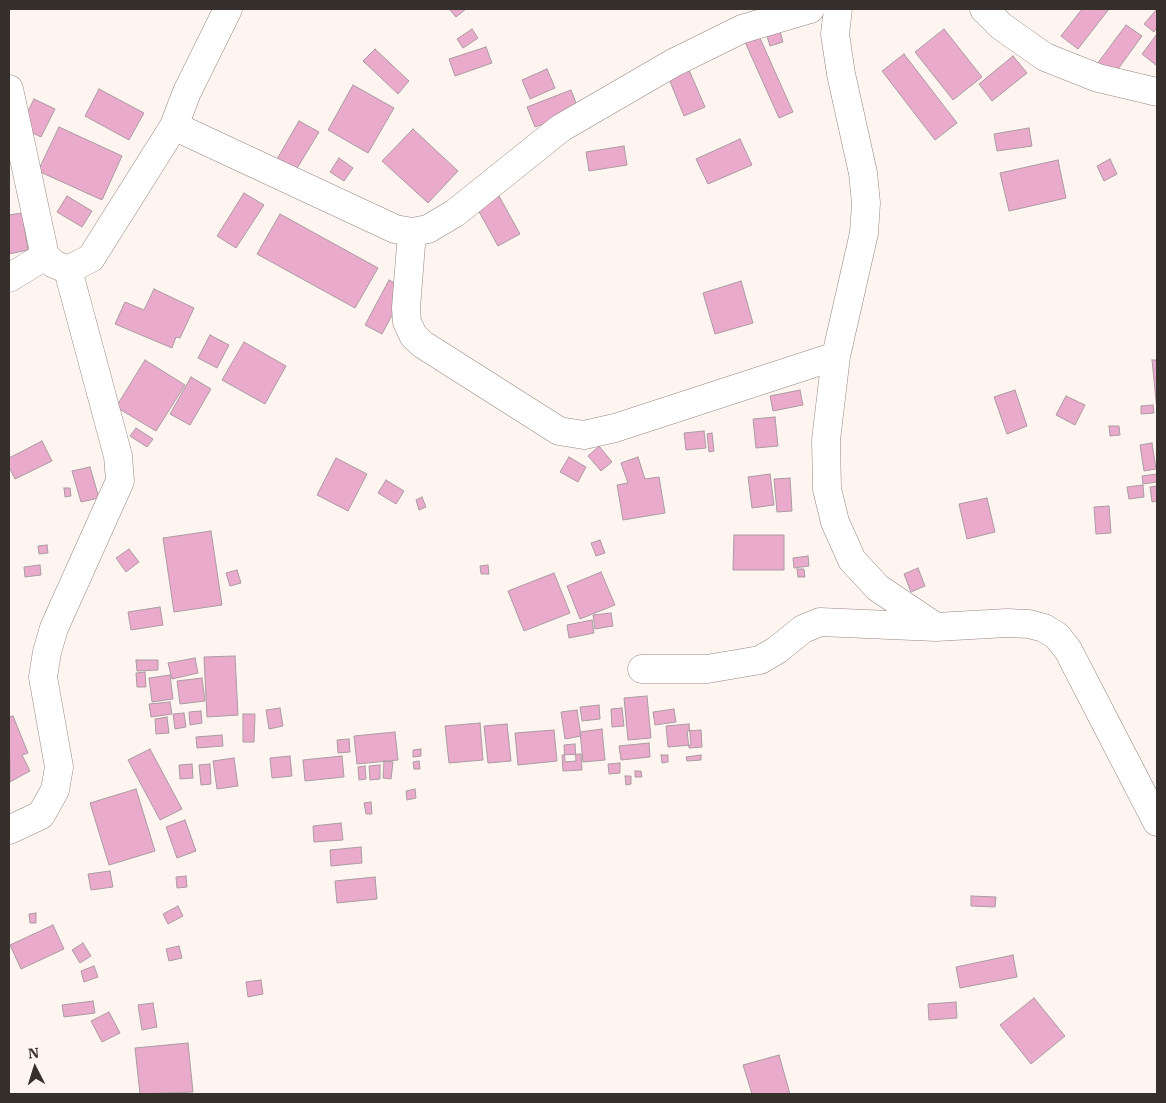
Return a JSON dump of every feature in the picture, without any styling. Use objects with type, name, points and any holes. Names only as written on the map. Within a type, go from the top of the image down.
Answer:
[{"type":"street","points":[[9,278],[57,263],[82,265],[91,258],[174,126],[187,92],[228,9]]},
{"type":"street","points":[[174,126],[395,229],[412,232],[428,229],[441,223],[561,128],[673,63],[742,29],[810,9]]},
{"type":"street","points":[[838,9],[835,34],[841,74],[863,173],[866,203],[864,233],[836,356],[826,440],[827,489],[835,522],[852,560],[878,588],[936,626]]},
{"type":"street","points":[[984,9],[1001,26],[1045,57],[1098,78],[1157,92]]},
{"type":"street","points":[[9,89],[57,263],[118,456],[120,481],[54,628],[47,652],[43,677],[59,767],[55,790],[41,815],[9,830]]},
{"type":"street","points":[[412,232],[406,308],[407,322],[413,335],[422,344],[560,431],[584,435],[615,428],[836,356]]},
{"type":"street","points":[[642,669],[707,669],[760,660],[777,650],[803,629],[820,622],[936,626],[1021,624],[1044,628],[1057,636],[1068,650],[1157,822]]},
{"type":"building","points":[[449,9],[466,9],[456,17]]},
{"type":"building","points":[[1082,9],[1109,9],[1078,49],[1061,36]]},
{"type":"building","points":[[1157,9],[1157,27],[1154,32],[1144,24]]},
{"type":"building","points":[[1126,25],[1142,36],[1113,76],[1097,64]]},
{"type":"building","points":[[779,28],[783,42],[770,46],[766,33]]},
{"type":"building","points":[[472,29],[478,38],[463,48],[457,39]]},
{"type":"building","points":[[944,29],[982,77],[953,100],[915,52]]},
{"type":"building","points":[[1157,34],[1157,66],[1142,54]]},
{"type":"building","points":[[759,36],[793,112],[779,118],[745,42]]},
{"type":"building","points":[[486,47],[492,63],[455,76],[449,59]]},
{"type":"building","points":[[375,49],[409,81],[398,94],[363,61]]},
{"type":"building","points":[[904,54],[957,123],[935,140],[882,71]]},
{"type":"building","points":[[1013,56],[1027,73],[992,101],[979,84]]},
{"type":"building","points":[[547,69],[555,88],[530,99],[522,80]]},
{"type":"building","points":[[689,70],[705,107],[684,116],[669,79]]},
{"type":"building","points":[[353,85],[394,108],[368,153],[328,130]]},
{"type":"building","points":[[99,89],[144,113],[129,140],[85,116]]},
{"type":"building","points":[[571,90],[579,111],[535,127],[527,107]]},
{"type":"building","points":[[34,99],[55,109],[41,137],[20,127]]},
{"type":"building","points":[[299,121],[319,132],[296,170],[277,159]]},
{"type":"building","points":[[59,127],[122,156],[102,200],[38,171]]},
{"type":"building","points":[[1029,128],[1032,146],[997,151],[994,134]]},
{"type":"building","points":[[413,129],[458,171],[428,203],[382,161]]},
{"type":"building","points":[[740,139],[752,165],[708,184],[696,159]]},
{"type":"building","points":[[624,146],[627,165],[589,171],[586,152]]},
{"type":"building","points":[[339,158],[353,168],[344,181],[330,172]]},
{"type":"building","points":[[1110,159],[1117,174],[1104,181],[1097,166]]},
{"type":"building","points":[[1058,160],[1066,198],[1009,211],[1000,173]]},
{"type":"building","points":[[244,193],[264,205],[236,248],[217,236]]},
{"type":"building","points":[[67,196],[92,211],[82,227],[57,212]]},
{"type":"building","points":[[499,196],[520,234],[498,246],[477,208]]},
{"type":"building","points":[[22,213],[28,250],[9,254],[9,215]]},
{"type":"building","points":[[280,214],[378,268],[355,308],[257,254]]},
{"type":"building","points":[[389,280],[406,289],[382,334],[365,325]]},
{"type":"building","points":[[741,281],[753,323],[715,334],[703,293]]},
{"type":"building","points":[[154,289],[194,308],[180,338],[176,337],[172,348],[115,324],[125,302],[144,310]]},
{"type":"building","points":[[210,335],[229,345],[217,368],[198,358]]},
{"type":"building","points":[[244,342],[286,366],[265,404],[222,380]]},
{"type":"building","points":[[145,360],[185,385],[156,431],[116,407]]},
{"type":"building","points":[[1152,360],[1157,360],[1157,410]]},
{"type":"building","points":[[191,377],[211,389],[190,425],[170,414]]},
{"type":"building","points":[[800,390],[803,405],[773,411],[770,396]]},
{"type":"building","points":[[1015,390],[1027,426],[1007,434],[994,397]]},
{"type":"building","points":[[1066,396],[1085,405],[1075,425],[1056,415]]},
{"type":"building","points":[[1153,405],[1154,413],[1141,414],[1141,406]]},
{"type":"building","points":[[775,417],[778,446],[756,448],[753,419]]},
{"type":"building","points":[[1109,426],[1119,426],[1120,435],[1110,436]]},
{"type":"building","points":[[136,428],[153,439],[147,447],[130,436]]},
{"type":"building","points":[[704,431],[706,448],[686,450],[684,433]]},
{"type":"building","points":[[712,433],[714,451],[709,452],[707,434]]},
{"type":"building","points":[[42,441],[52,461],[15,479],[9,467],[9,458]]},
{"type":"building","points":[[1152,443],[1156,469],[1144,471],[1140,445]]},
{"type":"building","points":[[599,446],[612,462],[601,471],[588,456]]},
{"type":"building","points":[[569,457],[586,467],[578,482],[560,472]]},
{"type":"building","points":[[638,457],[645,479],[659,477],[665,513],[623,520],[617,485],[628,483],[621,463]]},
{"type":"building","points":[[336,458],[367,474],[348,511],[317,495]]},
{"type":"building","points":[[90,467],[99,498],[81,502],[72,471]]},
{"type":"building","points":[[770,474],[774,505],[752,508],[748,477]]},
{"type":"building","points":[[1157,474],[1157,482],[1143,484],[1142,476]]},
{"type":"building","points":[[790,478],[792,511],[777,512],[774,479]]},
{"type":"building","points":[[386,480],[404,491],[396,504],[378,493]]},
{"type":"building","points":[[1143,485],[1144,497],[1129,499],[1127,487]]},
{"type":"building","points":[[1157,486],[1157,501],[1152,502],[1150,487]]},
{"type":"building","points":[[64,488],[70,488],[71,496],[65,497]]},
{"type":"building","points":[[422,497],[426,507],[419,510],[416,500]]},
{"type":"building","points":[[987,498],[995,532],[967,539],[959,504]]},
{"type":"building","points":[[1109,506],[1111,533],[1096,534],[1094,507]]},
{"type":"building","points":[[211,531],[222,605],[174,612],[163,538]]},
{"type":"building","points":[[734,535],[784,535],[784,570],[733,570]]},
{"type":"building","points":[[600,540],[605,553],[596,556],[591,543]]},
{"type":"building","points":[[47,545],[48,553],[39,554],[38,546]]},
{"type":"building","points":[[129,549],[139,562],[126,572],[116,558]]},
{"type":"building","points":[[808,556],[809,566],[794,568],[793,558]]},
{"type":"building","points":[[40,565],[41,575],[25,577],[24,567]]},
{"type":"building","points":[[488,565],[489,574],[481,574],[480,566]]},
{"type":"building","points":[[918,568],[925,586],[911,592],[904,574]]},
{"type":"building","points":[[797,569],[804,569],[805,577],[798,577]]},
{"type":"building","points":[[237,570],[241,583],[230,586],[226,573]]},
{"type":"building","points":[[601,572],[615,605],[580,619],[567,586]]},
{"type":"building","points":[[554,573],[570,613],[524,631],[508,591]]},
{"type":"building","points":[[160,607],[163,625],[131,630],[128,612]]},
{"type":"building","points":[[611,613],[613,626],[595,629],[593,615]]},
{"type":"building","points":[[592,620],[594,633],[569,638],[567,625]]},
{"type":"building","points":[[235,656],[238,715],[207,717],[204,657]]},
{"type":"building","points":[[195,658],[198,673],[172,679],[168,663]]},
{"type":"building","points":[[136,660],[158,660],[158,670],[137,671]]},
{"type":"building","points":[[145,672],[146,687],[137,687],[136,673]]},
{"type":"building","points":[[170,675],[173,699],[152,702],[149,678]]},
{"type":"building","points":[[202,678],[205,701],[180,704],[177,681]]},
{"type":"building","points":[[647,696],[651,738],[628,740],[624,698]]},
{"type":"building","points":[[170,702],[172,714],[151,717],[149,704]]},
{"type":"building","points":[[599,705],[600,719],[582,721],[580,707]]},
{"type":"building","points":[[280,708],[283,726],[269,729],[266,710]]},
{"type":"building","points":[[622,708],[624,726],[612,727],[611,709]]},
{"type":"building","points":[[674,709],[676,722],[655,725],[653,712]]},
{"type":"building","points":[[577,710],[581,736],[565,739],[561,712]]},
{"type":"building","points":[[201,711],[202,723],[190,725],[189,712]]},
{"type":"building","points":[[184,713],[186,727],[175,729],[173,714]]},
{"type":"building","points":[[243,714],[255,714],[254,742],[243,742]]},
{"type":"building","points":[[13,716],[28,753],[22,755],[30,771],[10,782],[9,717]]},
{"type":"building","points":[[167,717],[169,733],[156,734],[155,719]]},
{"type":"building","points":[[480,723],[483,760],[449,763],[445,726]]},
{"type":"building","points":[[507,724],[511,761],[488,763],[484,726]]},
{"type":"building","points":[[689,724],[691,745],[668,747],[666,726]]},
{"type":"building","points":[[602,729],[605,760],[583,762],[580,732]]},
{"type":"building","points":[[554,730],[557,761],[518,765],[515,733]]},
{"type":"building","points":[[701,730],[702,747],[689,748],[687,731]]},
{"type":"building","points":[[395,732],[398,760],[357,764],[354,736]]},
{"type":"building","points":[[222,735],[223,746],[197,748],[196,737]]},
{"type":"building","points":[[349,739],[350,752],[338,753],[337,740]]},
{"type":"building","points":[[649,743],[650,757],[621,760],[619,746]]},
{"type":"building","points":[[575,744],[576,761],[565,762],[564,745]]},
{"type":"building","points":[[150,749],[182,809],[160,820],[128,760]]},
{"type":"building","points":[[421,749],[421,756],[413,757],[413,750]]},
{"type":"building","points":[[581,754],[582,770],[563,771],[562,755]]},
{"type":"building","points":[[661,755],[668,755],[668,762],[662,763]]},
{"type":"building","points":[[701,755],[701,760],[687,761],[686,757]]},
{"type":"building","points":[[290,756],[292,776],[272,778],[270,758]]},
{"type":"building","points":[[342,756],[344,777],[305,781],[303,760]]},
{"type":"building","points":[[234,758],[238,786],[217,789],[213,761]]},
{"type":"building","points":[[384,761],[393,762],[391,779],[383,778]]},
{"type":"building","points":[[419,761],[420,769],[414,769],[413,762]]},
{"type":"building","points":[[620,763],[620,773],[609,774],[608,764]]},
{"type":"building","points":[[192,764],[193,778],[180,779],[179,765]]},
{"type":"building","points":[[210,764],[211,784],[201,785],[199,765]]},
{"type":"building","points":[[380,765],[380,779],[370,780],[369,766]]},
{"type":"building","points":[[365,766],[366,779],[359,780],[358,767]]},
{"type":"building","points":[[635,771],[641,771],[642,777],[635,777]]},
{"type":"building","points":[[625,776],[631,776],[631,784],[626,785]]},
{"type":"building","points":[[136,789],[155,851],[109,865],[90,803]]},
{"type":"building","points":[[415,789],[416,798],[407,800],[406,791]]},
{"type":"building","points":[[371,802],[372,814],[366,814],[364,803]]},
{"type":"building","points":[[185,820],[196,851],[177,858],[166,827]]},
{"type":"building","points":[[341,823],[343,840],[314,842],[313,826]]},
{"type":"building","points":[[361,847],[362,863],[331,866],[330,850]]},
{"type":"building","points":[[110,871],[113,887],[91,890],[88,874]]},
{"type":"building","points":[[186,876],[187,887],[177,888],[176,877]]},
{"type":"building","points":[[375,877],[377,899],[337,903],[335,881]]},
{"type":"building","points":[[971,896],[996,897],[995,907],[971,906]]},
{"type":"building","points":[[178,906],[183,916],[168,924],[163,914]]},
{"type":"building","points":[[36,913],[36,923],[30,923],[29,914]]},
{"type":"building","points":[[53,925],[64,949],[21,969],[10,945]]},
{"type":"building","points":[[83,943],[91,956],[80,963],[72,950]]},
{"type":"building","points":[[179,946],[182,958],[169,961],[166,949]]},
{"type":"building","points":[[1013,955],[1017,977],[960,988],[956,967]]},
{"type":"building","points":[[94,966],[98,977],[84,982],[81,971]]},
{"type":"building","points":[[261,980],[263,994],[248,997],[246,982]]},
{"type":"building","points":[[1034,998],[1065,1036],[1031,1064],[1000,1025]]},
{"type":"building","points":[[93,1001],[95,1013],[64,1017],[62,1005]]},
{"type":"building","points":[[956,1002],[957,1018],[929,1020],[928,1004]]},
{"type":"building","points":[[153,1003],[157,1027],[142,1030],[138,1005]]},
{"type":"building","points":[[109,1012],[120,1033],[102,1042],[91,1021]]},
{"type":"building","points":[[188,1043],[193,1092],[140,1094],[135,1048]]},
{"type":"building","points":[[779,1055],[790,1094],[752,1094],[743,1065]]}]
